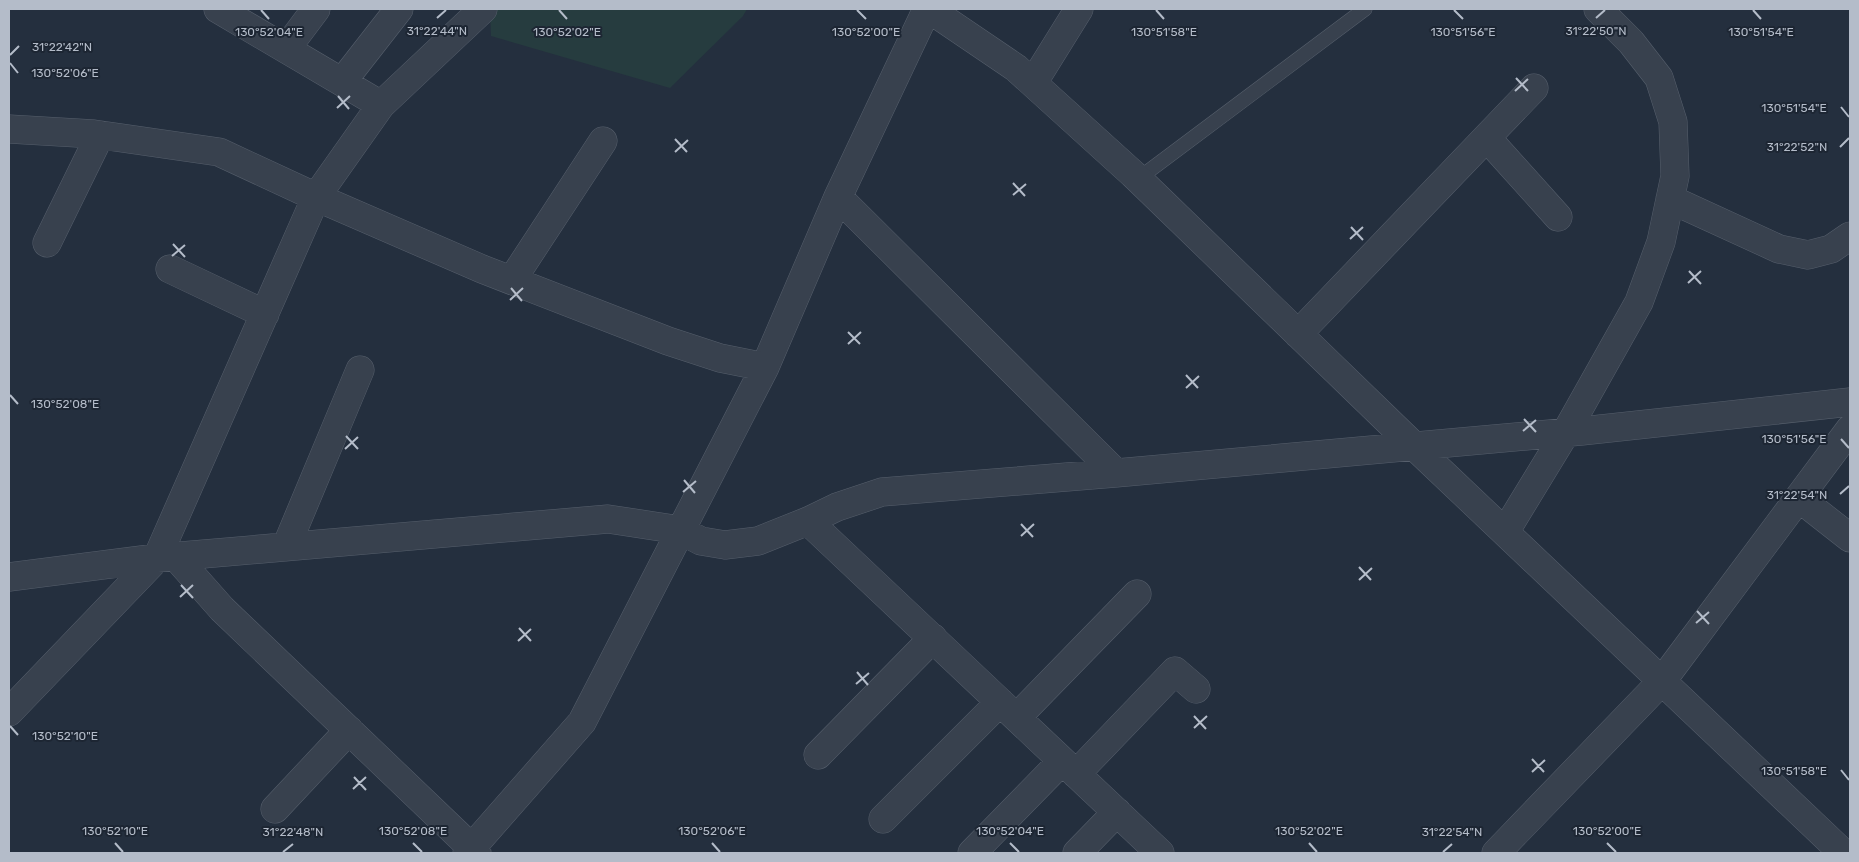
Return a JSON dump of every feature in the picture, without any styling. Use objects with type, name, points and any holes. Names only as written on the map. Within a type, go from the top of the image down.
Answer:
[{"type":"street","points":[[286,49],[316,9]]},
{"type":"street","points":[[342,82],[399,9]]},
{"type":"street","points":[[9,712],[167,558],[265,314],[316,197],[381,105],[483,9]]},
{"type":"street","points":[[167,558],[472,851],[582,722],[765,367],[838,197],[928,9],[1016,68],[1138,179],[1413,445],[1843,853]]},
{"type":"street","points":[[1033,83],[1079,9]]},
{"type":"street","points":[[1505,532],[1566,432],[1639,302],[1661,242],[1675,176],[1673,122],[1659,78],[1631,42],[1598,9]]},
{"type":"street","points":[[231,12],[286,49],[381,105]]},
{"type":"street","points":[[1298,334],[1534,88]]},
{"type":"street","points":[[9,129],[100,135],[219,152],[316,197],[482,269],[711,356],[765,367]]},
{"type":"street","points":[[47,243],[100,135]]},
{"type":"street","points":[[1487,138],[1558,217]]},
{"type":"street","points":[[512,280],[603,141]]},
{"type":"street","points":[[838,197],[1116,473]]},
{"type":"street","points":[[1670,199],[1779,250],[1788,252],[1808,255],[1831,249],[1850,236]]},
{"type":"street","points":[[170,269],[265,314]]},
{"type":"street","points":[[286,547],[360,370]]},
{"type":"street","points":[[9,577],[167,558],[608,519],[680,530],[701,541],[725,545],[758,541],[837,507],[882,492],[1116,473],[1566,432],[1850,402]]},
{"type":"street","points":[[1496,853],[1662,681],[1850,429]]},
{"type":"street","points":[[1799,498],[1850,538]]},
{"type":"street","points":[[808,521],[1160,853]]},
{"type":"street","points":[[884,819],[1137,594]]},
{"type":"street","points":[[818,755],[933,638]]},
{"type":"street","points":[[972,853],[1174,671],[1196,690]]},
{"type":"street","points":[[275,809],[348,730]]},
{"type":"street","points":[[1077,853],[1117,812]]},
{"type":"lane","points":[[1138,179],[1365,9]]},
{"type":"green space","points":[[490,9],[747,9],[743,16],[670,88],[491,36]]}]
